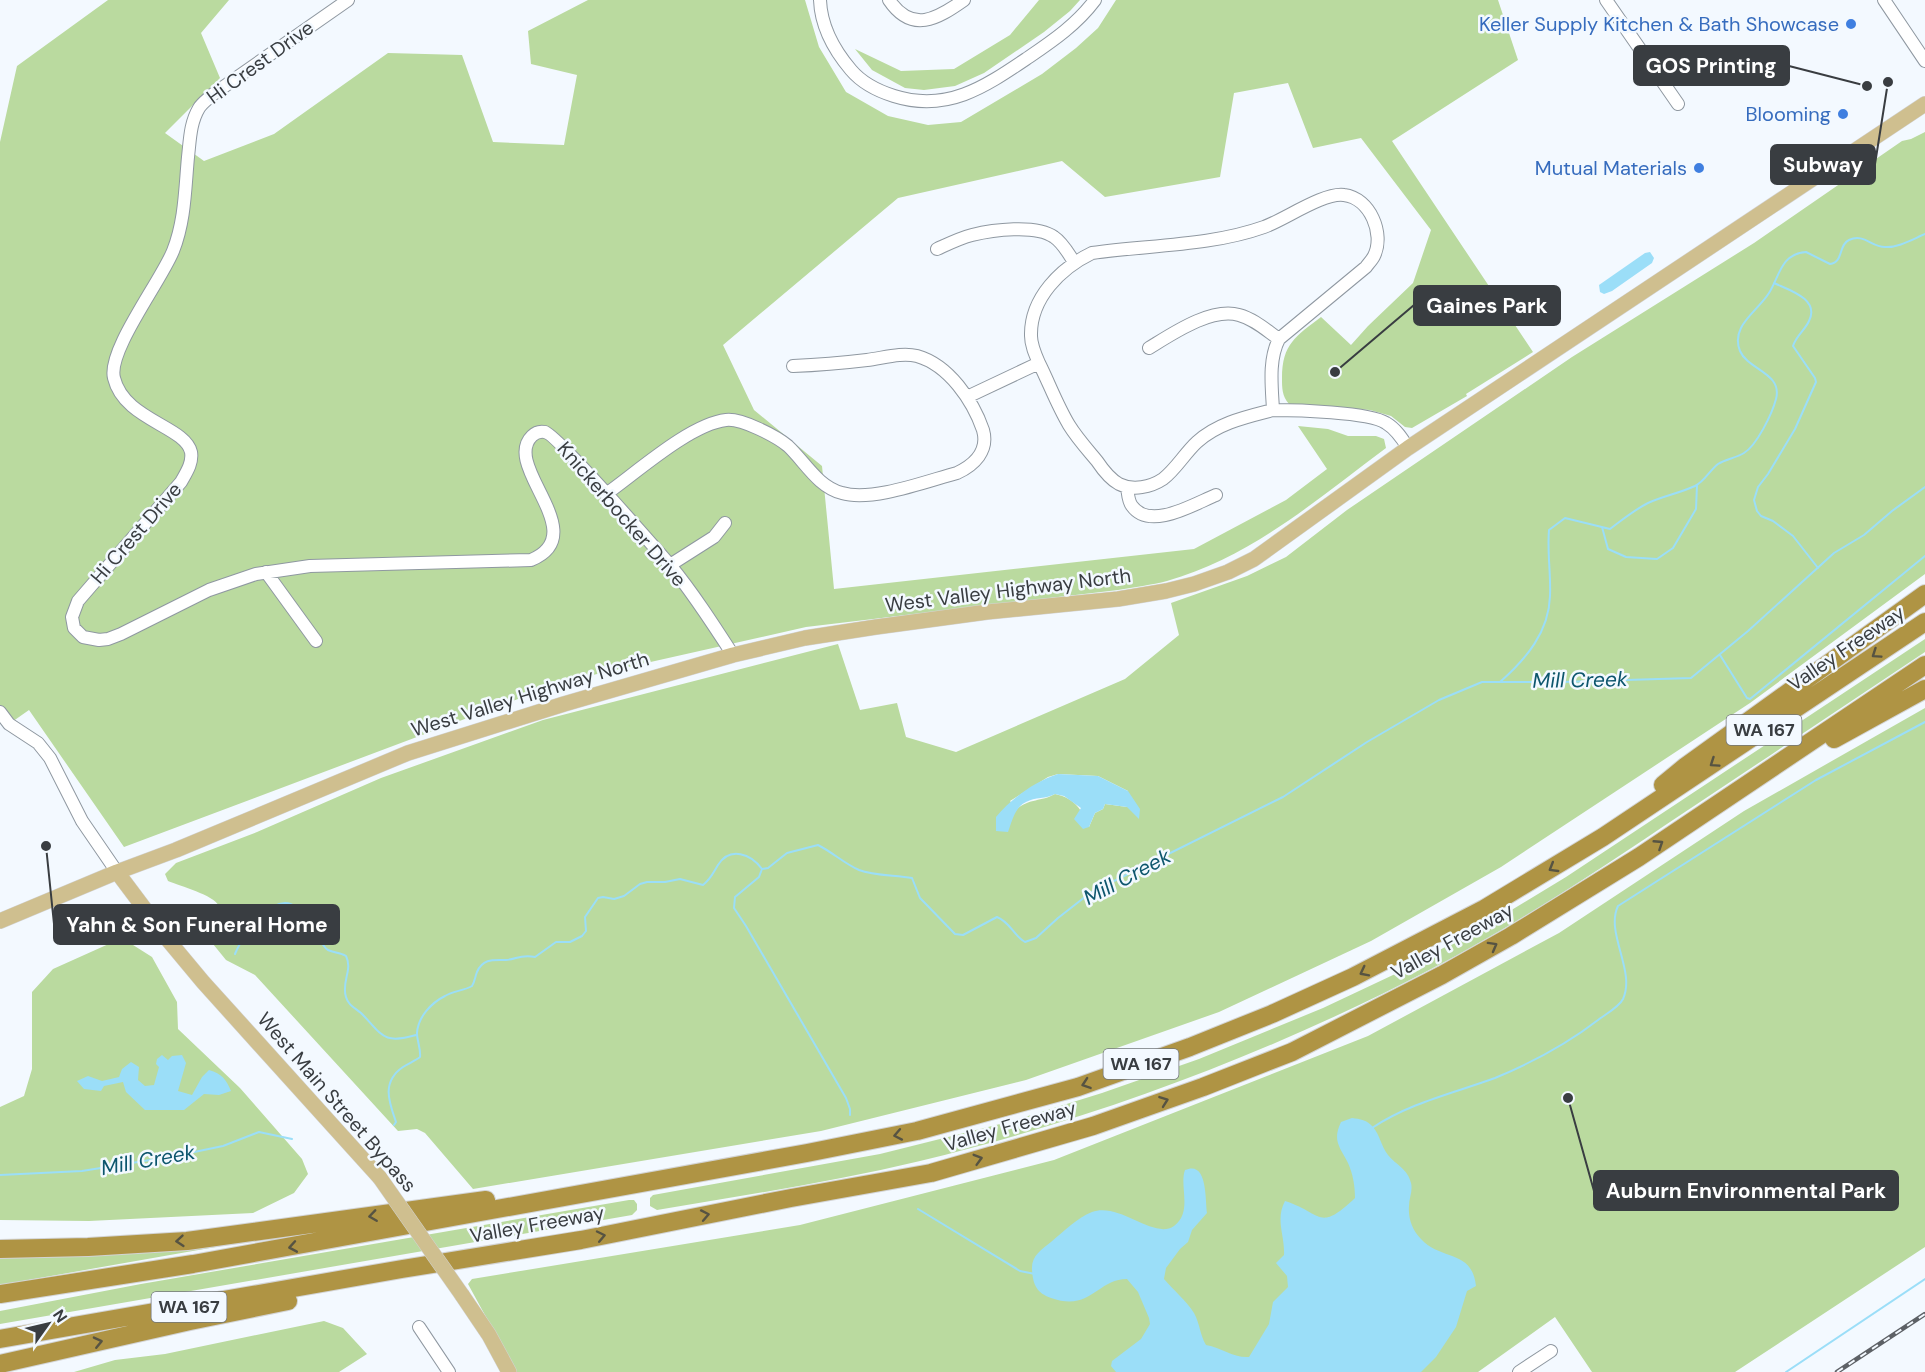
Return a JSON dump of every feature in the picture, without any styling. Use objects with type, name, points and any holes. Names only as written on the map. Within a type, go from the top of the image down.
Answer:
[{"type":"highway","points":[[1603,837],[1686,766],[1925,594]]},
{"type":"highway","name":"Valley Freeway","points":[[0,1294],[193,1264],[917,1131],[1078,1087],[1190,1047],[1272,1014],[1410,949],[1484,909],[1603,837],[1925,622]]},
{"type":"highway","name":"Valley Freeway","points":[[0,1339],[565,1243],[780,1200],[931,1173],[1093,1126],[1292,1052],[1442,975],[1530,925],[1639,857],[1925,665]]},
{"type":"highway","points":[[1732,795],[1925,689]]},
{"type":"highway","points":[[0,1249],[187,1241],[536,1192],[640,1183]]},
{"type":"highway","points":[[0,1364],[190,1321],[532,1254],[565,1243]]},
{"type":"highway","name":"WA 167","points":[[0,1305],[141,1278],[193,1264]]},
{"type":"highway","points":[[0,1346],[30,1334]]},
{"type":"main road","name":"West Valley Highway North","points":[[0,921],[408,753],[564,704],[733,655],[805,638],[876,627],[987,612],[1118,599],[1166,591],[1228,572],[1254,559],[1408,448],[1925,105]]},
{"type":"main road","name":"West Main Street Bypass","points":[[117,872],[203,982],[380,1179],[489,1335],[508,1372]]},
{"type":"street","name":"Hi Crest Drive","points":[[348,0],[212,96],[199,108],[194,118],[190,135],[182,221],[174,250],[160,279],[121,345],[113,370],[116,385],[134,409],[187,444],[191,452],[190,463],[181,482],[78,601],[72,612],[74,628],[83,637],[108,639],[209,590],[243,577],[266,572],[310,566],[531,561],[547,553]]},
{"type":"street","points":[[820,0],[825,30],[835,50],[856,76],[885,94],[919,102],[959,98],[987,84],[1072,26],[1095,0]]},
{"type":"street","points":[[889,0],[894,8],[916,21],[927,21],[938,17],[964,0]]},
{"type":"street","points":[[1606,0],[1678,104]]},
{"type":"street","points":[[1884,0],[1925,61]]},
{"type":"street","points":[[1273,410],[1272,364],[1279,339],[1366,267],[1374,256],[1377,235],[1375,221],[1358,201],[1344,195],[1329,196],[1266,226],[1239,235],[1092,253],[1061,272],[1041,297],[1034,316],[1031,335],[1039,363],[1077,438],[1108,475],[1119,484],[1127,487],[1145,487],[1163,478],[1198,441],[1217,428],[1239,419],[1273,410],[1369,416],[1395,429],[1408,448]]},
{"type":"street","points":[[937,249],[971,235],[1004,230],[1032,230],[1052,235],[1063,245],[1074,262]]},
{"type":"street","points":[[1149,348],[1204,319],[1227,313],[1250,319],[1279,339]]},
{"type":"street","points":[[606,495],[681,440],[708,426],[728,420],[760,430],[782,441],[828,488],[842,494],[859,496],[878,494],[957,473],[969,468],[978,459],[983,447],[984,433],[967,396],[941,369],[917,356],[905,355],[832,364],[793,366]]},
{"type":"street","points":[[967,396],[1039,363]]},
{"type":"street","name":"Knickerbocker Drive","points":[[547,553],[552,545],[553,524],[529,467],[527,454],[531,437],[538,432],[546,432],[555,437],[669,565],[707,615],[733,655]]},
{"type":"street","points":[[1127,487],[1132,506],[1137,511],[1155,518],[1216,495]]},
{"type":"street","points":[[669,565],[714,537],[725,523]]},
{"type":"street","points":[[266,572],[316,642]]},
{"type":"street","points":[[0,712],[9,724],[38,743],[50,758],[82,821],[117,872]]},
{"type":"street","points":[[419,1327],[449,1372]]},
{"type":"street","points":[[1519,1372],[1551,1351]]},
{"type":"green space","points":[[108,0],[229,0],[201,33],[220,78],[165,133],[204,161],[274,134],[388,53],[462,55],[493,142],[564,145],[577,75],[531,64],[528,31],[588,0],[805,0],[819,47],[846,92],[888,116],[928,125],[961,122],[1042,74],[1098,28],[1116,0],[1498,0],[1518,60],[1392,141],[1533,352],[1466,394],[1467,396],[1412,428],[1405,427],[1391,416],[1370,410],[1289,404],[1282,389],[1282,378],[1285,357],[1292,342],[1321,317],[1351,345],[1413,283],[1431,230],[1361,138],[1313,148],[1288,83],[1234,93],[1220,177],[1105,197],[1062,161],[898,198],[723,345],[754,410],[822,466],[834,589],[1194,549],[1286,500],[1327,469],[1298,426],[1328,429],[1348,436],[1376,436],[1384,439],[1386,448],[1309,506],[1255,542],[1198,570],[1167,581],[1118,590],[806,627],[566,681],[124,847],[29,710],[9,724],[0,712],[0,142],[17,66]]},
{"type":"green space","points":[[1039,0],[1080,0],[1044,32],[984,73],[955,86],[924,90],[905,88],[872,70],[855,49],[901,71],[954,69],[1010,35]]},
{"type":"green space","points":[[1925,132],[1925,574],[1750,703],[1501,867],[1371,941],[1219,1012],[1026,1080],[821,1131],[473,1189],[425,1133],[417,1129],[398,1131],[255,975],[226,960],[213,944],[220,915],[216,902],[168,881],[165,874],[176,863],[257,832],[381,778],[543,720],[838,644],[860,710],[897,703],[906,737],[956,752],[1125,679],[1179,635],[1171,603],[1247,576],[1286,557],[1347,510],[1572,357],[1754,243],[1902,141]],"holes":[[[1058,774],[1098,776],[1128,791],[1127,807],[1105,804],[1103,809],[1095,813],[1089,827],[1077,806],[1062,796],[1055,794],[1026,803],[1017,809],[1010,801],[1048,777]]]},
{"type":"green space","points":[[1925,639],[1925,652],[1561,893],[1433,968],[1310,1028],[1182,1080],[1118,1103],[987,1144],[887,1169],[822,1182],[657,1210],[650,1206],[650,1198],[653,1195],[880,1154],[1012,1121],[1199,1059],[1323,1008],[1393,975],[1490,923],[1566,877]]},
{"type":"green space","points":[[1925,708],[1925,1247],[1735,1372],[1592,1372],[1555,1317],[1478,1372],[516,1372],[468,1284],[472,1279],[800,1225],[1054,1160],[1368,1036],[1559,933],[1744,811]]},
{"type":"green space","points":[[122,938],[152,957],[177,1002],[178,1029],[240,1088],[302,1159],[308,1174],[294,1193],[253,1213],[89,1221],[0,1220],[0,1107],[24,1096],[32,1069],[32,992],[53,969]]},
{"type":"green space","points":[[634,1200],[637,1204],[637,1210],[632,1215],[0,1324],[0,1311],[141,1284]]},
{"type":"green space","points":[[238,1240],[238,1243],[0,1285],[0,1255]]},
{"type":"green space","points":[[324,1321],[343,1328],[367,1354],[339,1372],[74,1372],[115,1360],[165,1354]]},
{"type":"water","points":[[1650,252],[1654,258],[1652,263],[1612,291],[1604,294],[1600,292],[1599,285],[1645,253]]},
{"type":"water","points":[[1058,774],[1098,776],[1128,791],[1140,809],[1139,819],[1127,807],[1105,804],[1103,809],[1095,813],[1089,827],[1083,829],[1074,819],[1081,808],[1064,796],[1055,794],[1022,804],[1014,815],[1008,832],[996,831],[996,817],[1009,803],[1032,786]]},
{"type":"water","points":[[162,1055],[168,1060],[172,1056],[182,1055],[186,1063],[178,1091],[192,1095],[202,1077],[209,1070],[223,1078],[231,1091],[219,1095],[204,1094],[184,1110],[145,1110],[126,1092],[123,1082],[104,1086],[101,1091],[84,1089],[77,1081],[88,1076],[102,1081],[119,1077],[122,1069],[131,1062],[139,1067],[138,1080],[145,1086],[154,1085],[159,1067],[156,1064],[157,1059]]},
{"type":"water","points":[[1352,1118],[1363,1120],[1371,1125],[1388,1155],[1407,1174],[1411,1186],[1409,1215],[1411,1224],[1418,1235],[1429,1246],[1462,1261],[1469,1266],[1473,1274],[1476,1286],[1467,1291],[1456,1327],[1436,1357],[1421,1372],[1116,1372],[1111,1366],[1112,1361],[1141,1339],[1150,1324],[1138,1292],[1127,1279],[1117,1280],[1076,1301],[1051,1298],[1042,1294],[1037,1288],[1033,1280],[1032,1265],[1037,1254],[1076,1221],[1092,1212],[1103,1210],[1114,1212],[1157,1228],[1166,1229],[1174,1226],[1183,1214],[1185,1170],[1192,1168],[1202,1176],[1207,1213],[1192,1230],[1188,1242],[1166,1268],[1164,1279],[1194,1313],[1206,1345],[1238,1356],[1249,1357],[1269,1324],[1273,1302],[1288,1287],[1287,1276],[1276,1263],[1284,1255],[1281,1215],[1285,1201],[1314,1215],[1327,1217],[1343,1209],[1355,1198],[1351,1171],[1337,1139],[1341,1122]]},
{"type":"waterway","points":[[1500,682],[1519,664],[1534,644],[1541,633],[1549,609],[1549,530],[1565,518],[1610,529],[1648,503],[1698,484],[1718,464],[1744,453],[1759,436],[1768,421],[1777,390],[1770,377],[1744,357],[1738,342],[1739,334],[1746,320],[1769,293],[1786,261],[1806,252],[1830,264],[1837,260],[1846,242],[1854,238],[1890,247],[1925,234]]},
{"type":"waterway","points":[[1774,283],[1795,292],[1807,301],[1810,307],[1809,321],[1793,346],[1816,382],[1795,429],[1758,487],[1754,500],[1761,516],[1773,521],[1793,536],[1818,568]]},
{"type":"waterway","points":[[1602,527],[1608,549],[1626,557],[1657,559],[1673,548],[1696,509],[1697,485]]},
{"type":"waterway","name":"Mill Creek","points":[[394,1125],[396,1122],[389,1100],[389,1086],[396,1073],[420,1057],[417,1033],[426,1011],[445,996],[472,986],[479,967],[486,962],[523,956],[535,957],[556,942],[570,942],[582,936],[586,931],[585,917],[598,898],[614,899],[624,896],[640,884],[647,882],[680,879],[703,885],[723,859],[728,856],[734,854],[746,856],[762,869],[768,868],[787,853],[818,845],[859,870],[912,878],[920,898],[955,934],[963,935],[997,917],[1025,942],[1036,938],[1090,893],[1283,797],[1367,742],[1439,700],[1482,682],[1691,678],[1748,631],[1834,553],[1864,535],[1925,487]]},
{"type":"waterway","points":[[1720,655],[1747,698],[1750,699],[1925,556]]},
{"type":"waterway","points":[[1372,1128],[1416,1105],[1495,1078],[1522,1066],[1561,1045],[1619,1005],[1626,988],[1626,976],[1615,928],[1618,906],[1816,780],[1925,722]]},
{"type":"waterway","points":[[762,869],[759,877],[735,897],[734,908],[846,1098],[850,1115]]},
{"type":"waterway","points":[[235,954],[244,937],[269,909],[279,904],[288,904],[297,908],[308,933],[318,939],[328,950],[346,956],[348,966],[345,992],[350,1004],[384,1036],[396,1039],[416,1035]]},
{"type":"waterway","name":"Mill Creek","points":[[0,1175],[82,1171],[175,1156],[223,1146],[259,1132],[292,1139]]},
{"type":"waterway","points":[[918,1209],[1020,1271],[1035,1274]]},
{"type":"waterway","points":[[1786,1372],[1925,1279]]},
{"type":"railway","points":[[1837,1372],[1925,1314]]},
{"type":"place","name":"Keller Supply Kitchen & Bath Showcase","points":[[1851,24]]},
{"type":"place","name":"Subway","points":[[1888,82]]},
{"type":"place","name":"GOS Printing","points":[[1867,86]]},
{"type":"place","name":"Blooming","points":[[1843,114]]},
{"type":"place","name":"Mutual Materials","points":[[1699,168]]},
{"type":"place","name":"Gaines Park","points":[[1335,372]]},
{"type":"place","name":"Yahn & Son Funeral Home","points":[[46,846]]},
{"type":"place","name":"Auburn Environmental Park","points":[[1568,1098]]}]
